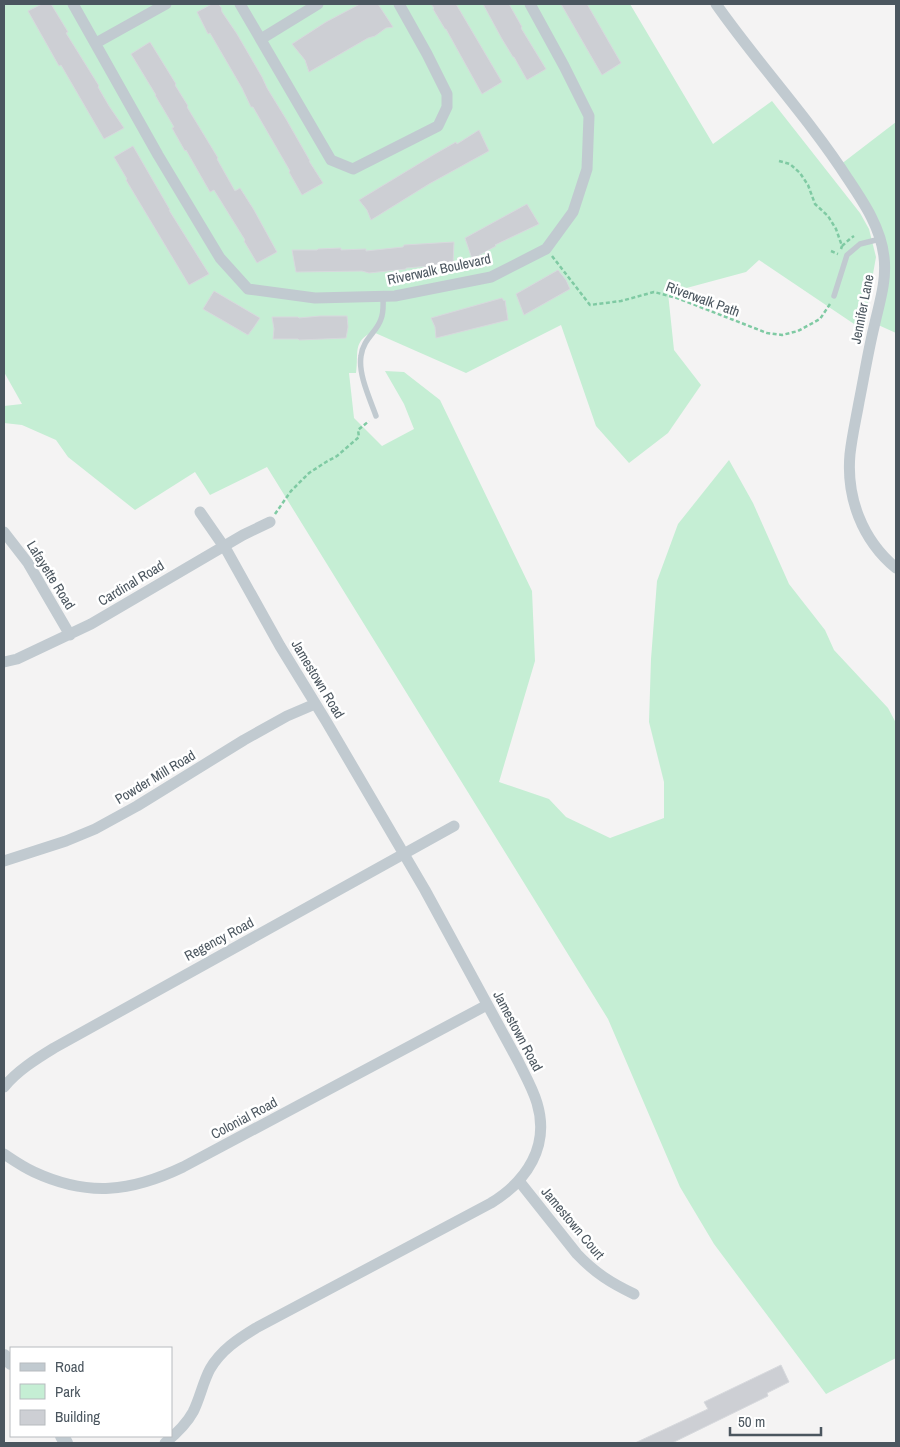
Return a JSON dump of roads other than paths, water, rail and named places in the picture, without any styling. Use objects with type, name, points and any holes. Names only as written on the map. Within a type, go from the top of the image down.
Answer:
[{"type":"street","name":"Riverwalk Boulevard","points":[[72,4],[220,258],[248,289],[315,298],[395,296],[491,277],[546,249],[573,212],[587,169],[589,116],[530,4]]},
{"type":"street","points":[[240,4],[332,160],[353,169],[438,126],[447,108],[447,94],[399,4]]},
{"type":"street","points":[[261,39],[318,4]]},
{"type":"street","name":"Jennifer Lane","points":[[716,4],[827,146],[866,208],[880,239],[884,256],[885,274],[883,291],[853,436],[850,454],[850,473],[855,508],[862,524],[880,552],[896,568]]},
{"type":"street","points":[[96,43],[162,5]]},
{"type":"street","name":"Jamestown Road","points":[[165,1443],[186,1423],[193,1412],[210,1369],[219,1356],[236,1340],[506,1194],[519,1181],[528,1168],[536,1153],[540,1137],[540,1120],[537,1104],[526,1075],[433,905],[280,646],[224,546],[200,512]]},
{"type":"street","name":"Cardinal Road","points":[[4,662],[17,659],[70,635],[224,546],[270,522]]},
{"type":"street","name":"Lafayette Road","points":[[4,532],[28,563],[70,635]]},
{"type":"street","name":"Powder Mill Road","points":[[4,861],[95,829],[137,806],[244,740],[287,716],[315,704]]},
{"type":"street","name":"Regency Road","points":[[4,1087],[28,1064],[54,1048],[454,826]]},
{"type":"street","name":"Colonial Road","points":[[4,1154],[33,1172],[78,1186],[110,1188],[143,1183],[184,1167],[487,1005]]},
{"type":"street","name":"Jamestown Court","points":[[519,1181],[587,1265],[611,1283],[634,1294]]},
{"type":"lane","points":[[834,296],[847,255],[860,244],[880,239]]},
{"type":"lane","points":[[376,416],[362,372],[361,357],[366,341],[381,321],[383,296]]}]
